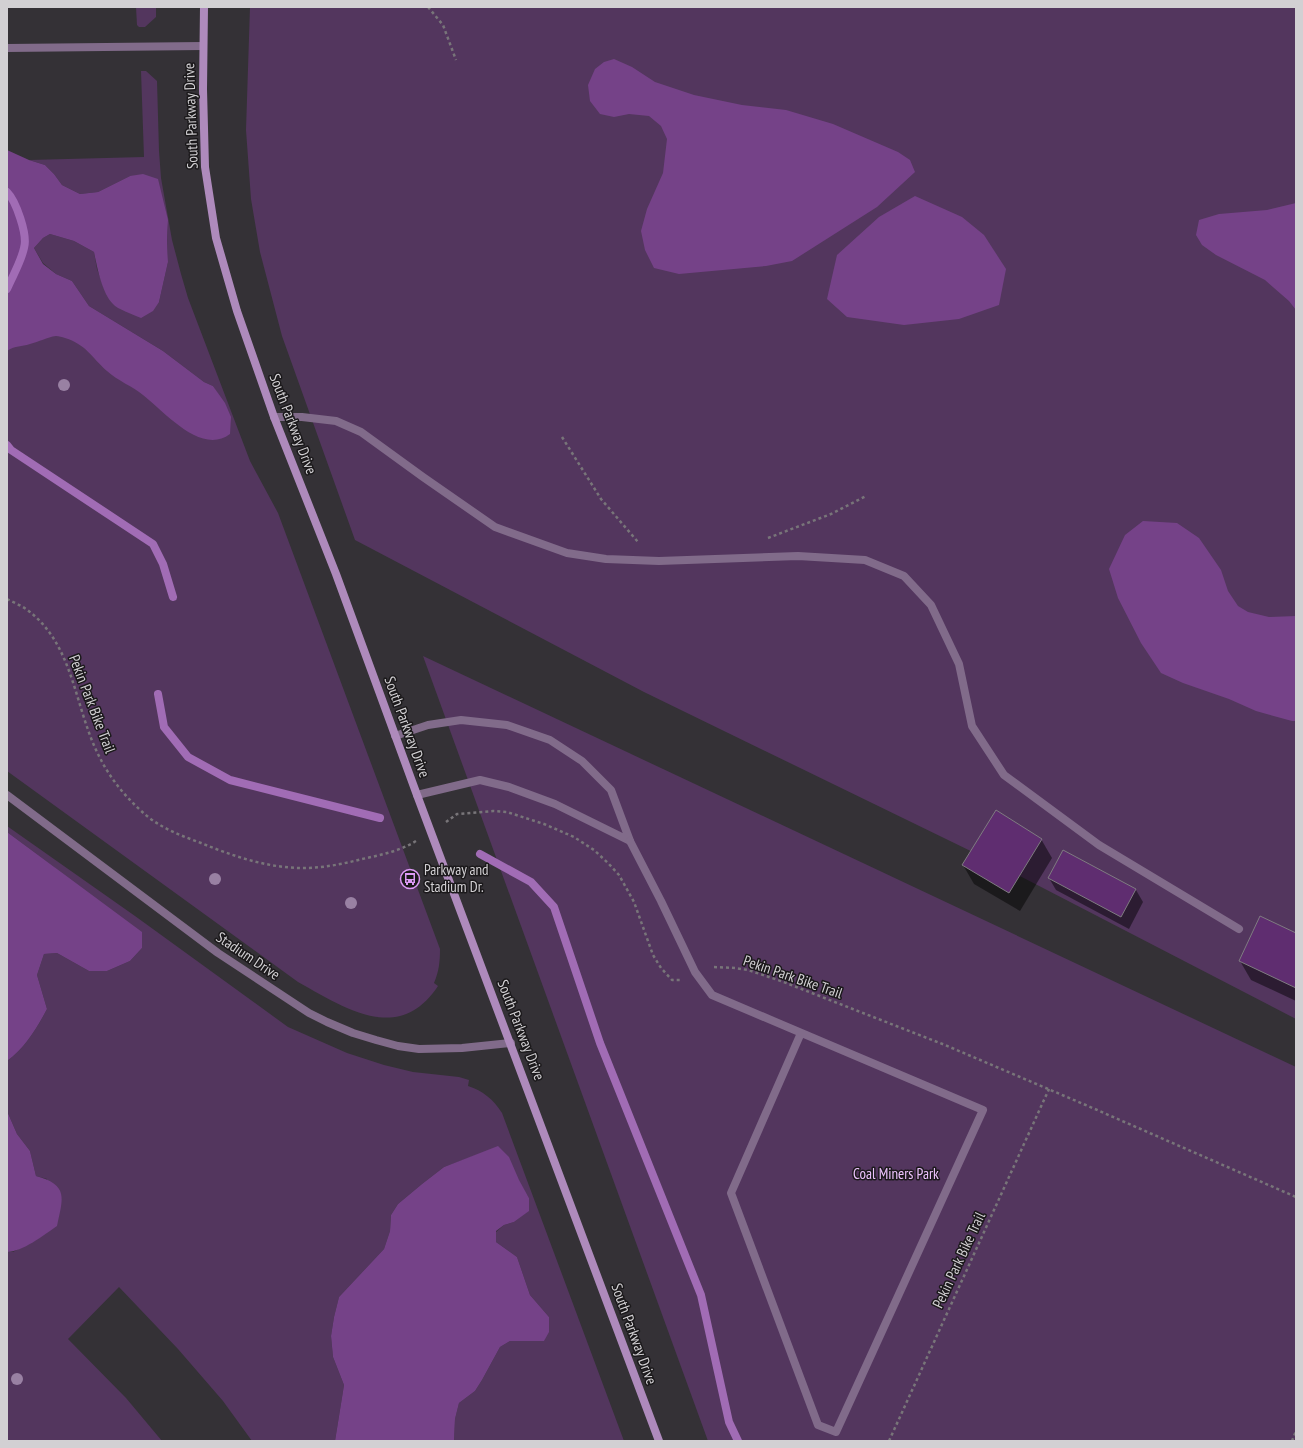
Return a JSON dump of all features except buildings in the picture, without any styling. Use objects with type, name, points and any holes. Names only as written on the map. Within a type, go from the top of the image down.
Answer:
[{"type":"main road","name":"South Parkway Drive","points":[[204,7],[203,96],[205,167],[216,238],[237,311],[274,417],[336,574],[395,736],[659,1441]]},
{"type":"street","points":[[7,48],[203,46]]},
{"type":"street","points":[[274,417],[336,421],[361,432],[495,527],[566,553],[606,559],[659,561],[798,556],[865,560],[904,576],[931,605],[959,664],[972,726],[1004,775],[1099,845],[1239,929]]},
{"type":"street","points":[[395,736],[428,725],[461,720],[507,725],[550,740],[582,761],[611,790],[630,841],[695,972],[712,995],[983,1110],[836,1432],[818,1425],[731,1193],[801,1033]]},
{"type":"street","points":[[417,795],[480,780],[509,787],[555,804],[630,841]]},
{"type":"street","name":"Stadium Drive","points":[[7,795],[218,953],[309,1013],[327,1022],[353,1033],[376,1040],[398,1046],[418,1049],[462,1048],[510,1043]]},
{"type":"path","points":[[428,7],[443,25],[456,60]]},
{"type":"path","points":[[562,437],[601,499],[637,541],[659,561]]},
{"type":"path","points":[[762,540],[831,514],[866,496]]},
{"type":"path","name":"Pekin Park Bike Trail","points":[[7,600],[25,608],[37,619],[56,642],[72,676],[85,724],[100,758],[123,793],[147,816],[161,826],[234,856],[269,865],[288,867],[303,868],[340,864],[406,847]]},
{"type":"path","name":"Pekin Park Bike Trail","points":[[457,814],[493,811],[507,812],[544,824],[574,837],[594,850],[608,862],[619,875],[634,902],[653,955],[661,968],[672,980],[680,980],[695,972],[711,967],[748,970],[781,981],[945,1045],[1296,1197]]},
{"type":"path","name":"Pekin Park Bike Trail","points":[[889,1441],[1049,1089]]},
{"type":"path","points":[[1292,1441],[1296,1431]]},
{"type":"green space","points":[[136,7],[156,7],[156,17],[145,27],[139,27],[137,25]]},
{"type":"green space","points":[[250,7],[1296,7],[1296,1019],[983,857],[644,692],[355,540],[282,336],[260,252],[251,199],[246,130]]},
{"type":"green space","points":[[141,71],[146,71],[157,81],[161,178],[172,240],[188,298],[250,461],[278,513],[440,949],[439,966],[434,983],[438,986],[423,1004],[406,1014],[389,1018],[371,1016],[334,1002],[298,982],[7,771],[7,264],[223,402],[213,386],[204,382],[163,351],[89,306],[72,281],[56,274],[43,263],[34,248],[43,238],[50,234],[74,241],[94,252],[97,269],[104,288],[159,302],[168,262],[168,220],[130,176],[98,192],[80,194],[62,185],[45,165],[29,160],[144,157]]},
{"type":"green space","name":"Coal Miners Park","points":[[423,656],[1296,1067],[1296,1441],[708,1441]]},
{"type":"green space","points":[[7,826],[135,916],[288,1027],[347,1053],[384,1065],[413,1072],[459,1077],[469,1080],[468,1086],[483,1093],[491,1100],[502,1113],[624,1441],[454,1441],[455,1419],[459,1403],[475,1391],[500,1347],[510,1341],[544,1341],[549,1317],[530,1295],[517,1257],[496,1242],[496,1232],[504,1225],[514,1222],[528,1211],[529,1198],[498,1147],[444,1167],[398,1204],[391,1215],[390,1231],[384,1249],[339,1297],[331,1336],[333,1357],[344,1385],[335,1441],[252,1441],[223,1401],[178,1349],[119,1287],[68,1339],[126,1398],[162,1441],[7,1441],[7,1252],[13,1252],[42,1236],[47,1179],[36,1176],[30,1151],[17,1134],[7,1111],[7,1061],[25,1044],[47,1009],[37,975],[44,954],[57,953],[89,971],[107,971],[130,961],[142,948],[54,867],[7,832]]},
{"type":"shaded area","points":[[614,59],[632,67],[655,82],[694,95],[742,105],[786,110],[833,124],[898,152],[910,160],[915,172],[877,207],[792,261],[766,266],[679,274],[654,268],[645,250],[641,231],[647,209],[663,173],[667,139],[661,126],[649,116],[629,114],[614,117],[600,114],[590,101],[588,85],[595,69],[604,62]]},
{"type":"shaded area","points":[[7,150],[29,160],[45,165],[62,185],[80,194],[98,192],[130,176],[143,174],[158,179],[168,220],[168,262],[159,302],[153,311],[141,318],[118,308],[109,299],[100,280],[94,252],[74,241],[50,234],[43,238],[34,248],[43,264],[56,274],[72,281],[89,306],[163,351],[204,382],[213,386],[225,403],[231,417],[230,434],[219,439],[207,439],[195,436],[172,420],[139,392],[111,375],[79,344],[65,338],[56,336],[7,351]]},
{"type":"shaded area","points":[[915,196],[962,217],[984,235],[1006,269],[999,305],[959,319],[904,325],[847,317],[827,299],[837,255],[879,217]]},
{"type":"shaded area","points":[[1296,203],[1296,310],[1289,301],[1265,280],[1216,255],[1202,245],[1196,235],[1199,220],[1219,214],[1267,210]]},
{"type":"shaded area","points":[[1143,521],[1177,523],[1199,538],[1221,570],[1228,591],[1238,606],[1248,612],[1269,617],[1296,616],[1296,721],[1256,711],[1161,673],[1141,643],[1118,598],[1109,569],[1125,535]]},
{"type":"shaded area","points":[[7,832],[142,932],[142,948],[130,961],[107,971],[89,971],[57,953],[44,954],[37,975],[47,1009],[25,1044],[7,1061]]},
{"type":"shaded area","points":[[7,1111],[17,1134],[30,1151],[36,1176],[47,1180],[59,1188],[62,1200],[57,1226],[26,1246],[7,1252]]},
{"type":"shaded area","points":[[498,1146],[509,1157],[529,1198],[529,1211],[514,1222],[504,1225],[496,1231],[496,1242],[517,1257],[530,1295],[549,1317],[549,1332],[544,1341],[510,1341],[500,1347],[475,1391],[459,1403],[455,1419],[454,1441],[335,1441],[344,1385],[333,1357],[331,1336],[339,1297],[384,1249],[390,1231],[391,1215],[398,1204],[444,1167]]},
{"type":"waterway","points":[[7,192],[14,203],[20,218],[25,242],[21,258],[7,289]]},
{"type":"waterway","points":[[7,445],[11,450],[153,544],[163,564],[173,597]]},
{"type":"waterway","points":[[158,694],[164,727],[188,757],[230,780],[380,818]]},
{"type":"waterway","points":[[480,854],[531,882],[554,907],[600,1043],[701,1295],[729,1422],[738,1441]]},
{"type":"place","name":"Parkway and Stadium Dr.","points":[[410,879]]}]
